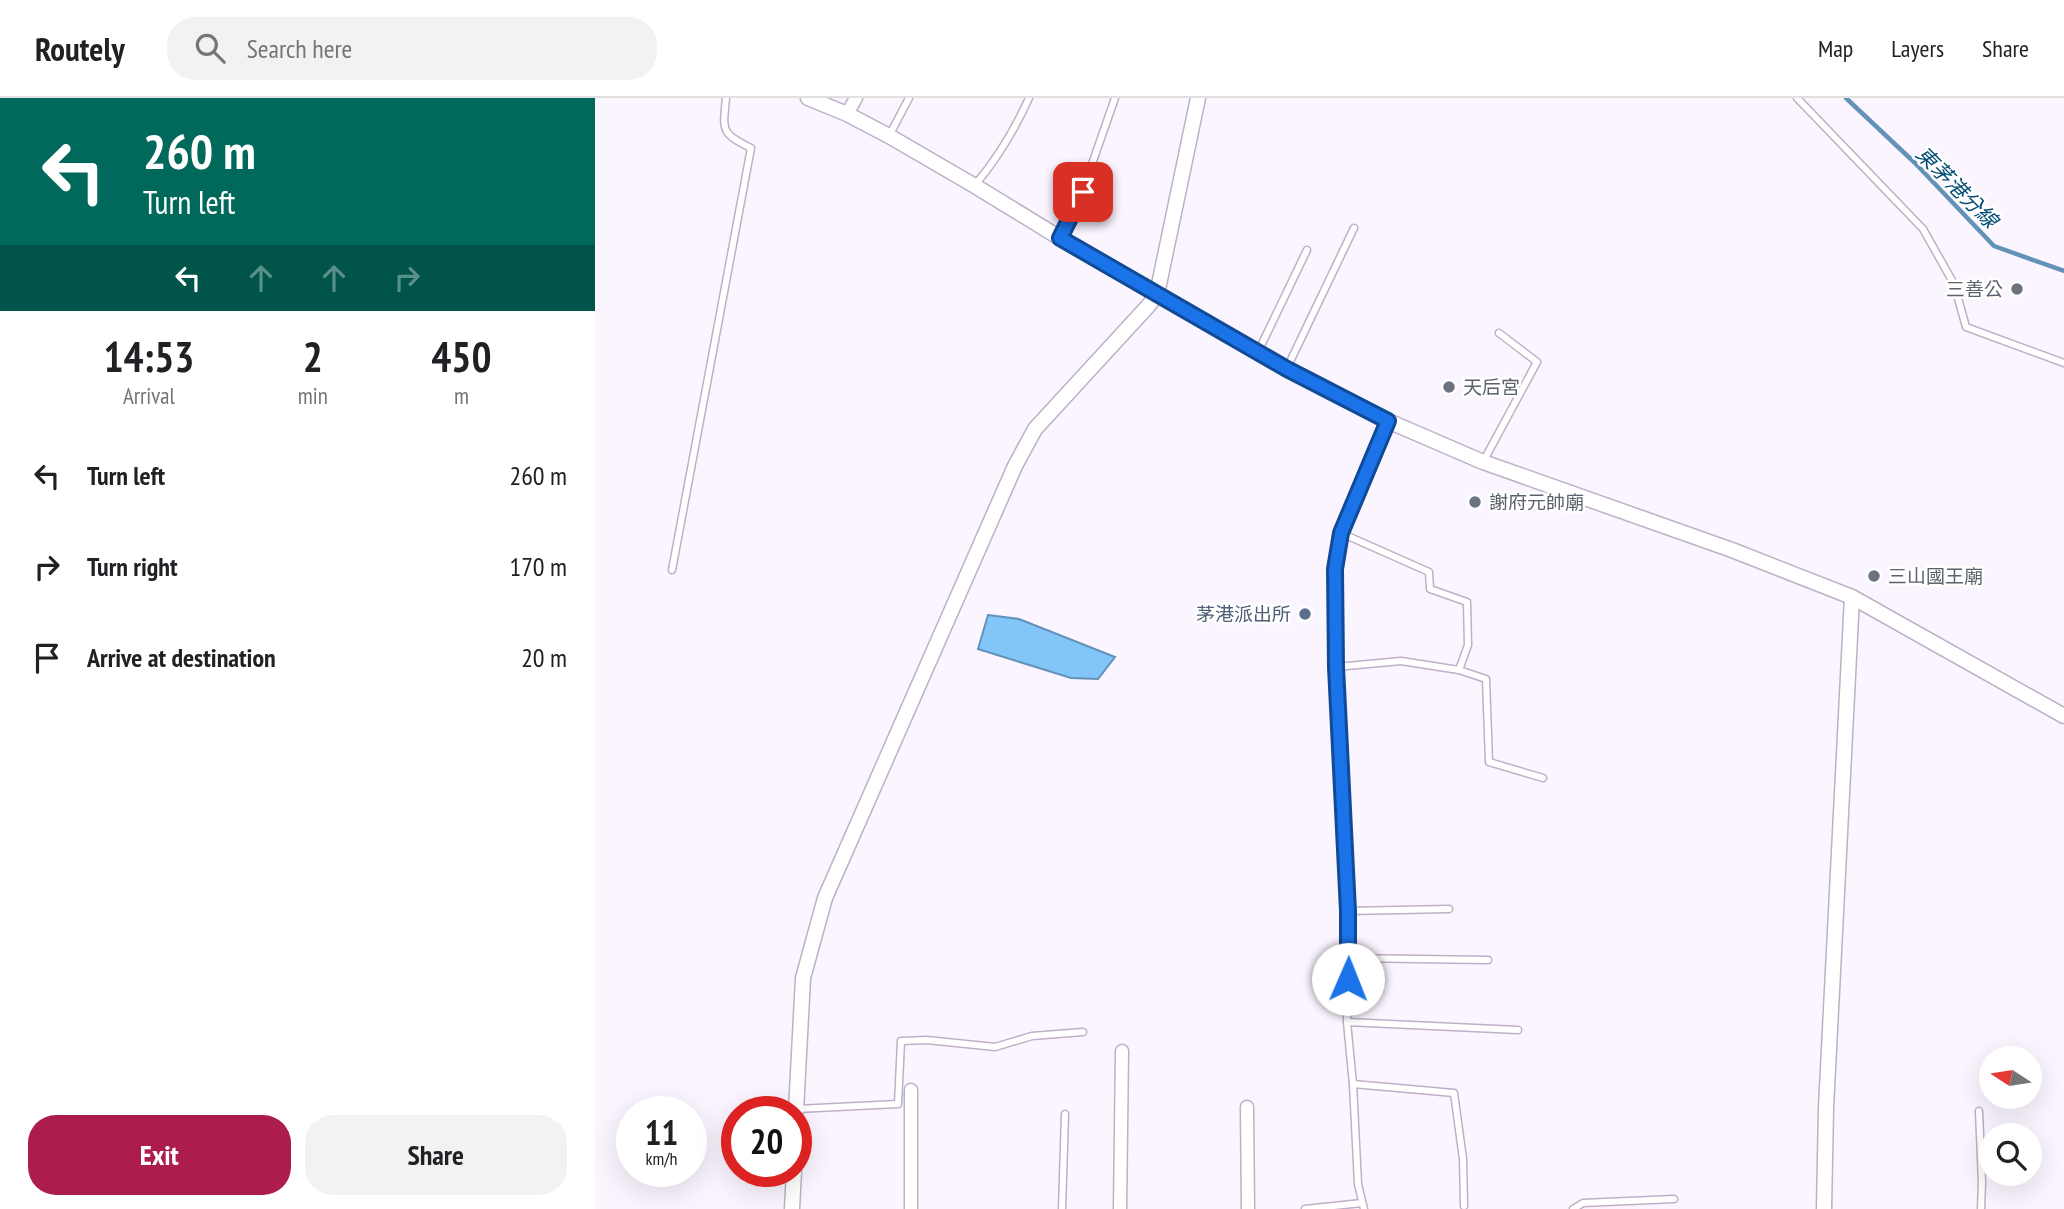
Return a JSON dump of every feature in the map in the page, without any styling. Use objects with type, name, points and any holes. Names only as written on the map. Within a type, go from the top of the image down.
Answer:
[{"type":"street","points":[[809,98],[889,136],[1287,369],[1388,421],[1483,462],[1732,550],[1852,597],[2064,716]]},
{"type":"street","points":[[847,114],[856,98]]},
{"type":"street","points":[[797,1096],[803,978],[825,898],[1010,479],[1035,429],[1157,293],[1198,98]]},
{"type":"street","points":[[1824,1209],[1826,1108],[1852,597]]},
{"type":"street","points":[[1120,1209],[1122,1051]]},
{"type":"street","points":[[911,1090],[911,1209]]},
{"type":"street","points":[[1248,1107],[1248,1209]]},
{"type":"street","points":[[792,1209],[793,1187]]},
{"type":"lane","points":[[672,570],[751,148],[731,138],[724,126],[726,98]]},
{"type":"lane","points":[[889,136],[909,98]]},
{"type":"lane","points":[[975,186],[988,171],[1017,124],[1029,98]]},
{"type":"lane","points":[[1060,238],[1077,207],[1115,98]]},
{"type":"lane","points":[[1797,98],[1923,229],[1954,284],[1966,327],[2064,363]]},
{"type":"lane","points":[[1287,369],[1354,228]]},
{"type":"lane","points":[[1258,352],[1307,250]]},
{"type":"lane","points":[[1483,462],[1537,362],[1499,333]]},
{"type":"lane","points":[[1305,1209],[1363,1206],[1358,1184],[1347,1022],[1348,911],[1336,667],[1335,569],[1341,533],[1388,421]]},
{"type":"lane","points":[[1341,533],[1429,572],[1430,589],[1467,602],[1468,645],[1459,670]]},
{"type":"lane","points":[[1336,667],[1401,661],[1459,670],[1486,678],[1489,762],[1543,778]]},
{"type":"lane","points":[[1348,911],[1449,909]]},
{"type":"lane","points":[[1348,958],[1487,960]]},
{"type":"lane","points":[[1347,1022],[1518,1030]]},
{"type":"lane","points":[[812,1109],[898,1104],[901,1041],[927,1040],[995,1047],[1031,1036],[1083,1032]]},
{"type":"lane","points":[[1353,1084],[1454,1093],[1463,1159],[1465,1206]]},
{"type":"lane","points":[[1979,1111],[1981,1209]]},
{"type":"lane","points":[[1062,1209],[1065,1114]]},
{"type":"lane","points":[[1573,1209],[1583,1203],[1674,1199]]},
{"type":"water","points":[[988,615],[1019,619],[1115,657],[1098,679],[1071,678],[978,649]]},
{"type":"waterway","name":"東茅港分線","points":[[1846,98],[1915,163],[1994,246],[2064,271]]},
{"type":"place","name":"三善公","points":[[2017,289]]},
{"type":"place","name":"天后宮","points":[[1449,387]]},
{"type":"place","name":"謝府元帥廟","points":[[1475,502]]},
{"type":"place","name":"三山國王廟","points":[[1874,576]]},
{"type":"place","name":"茅港派出所","points":[[1305,614]]},
{"type":"route","points":[[1083,192],[1060,238],[1287,369],[1388,421],[1341,533],[1335,569],[1336,667],[1348,911],[1348,979]]}]
